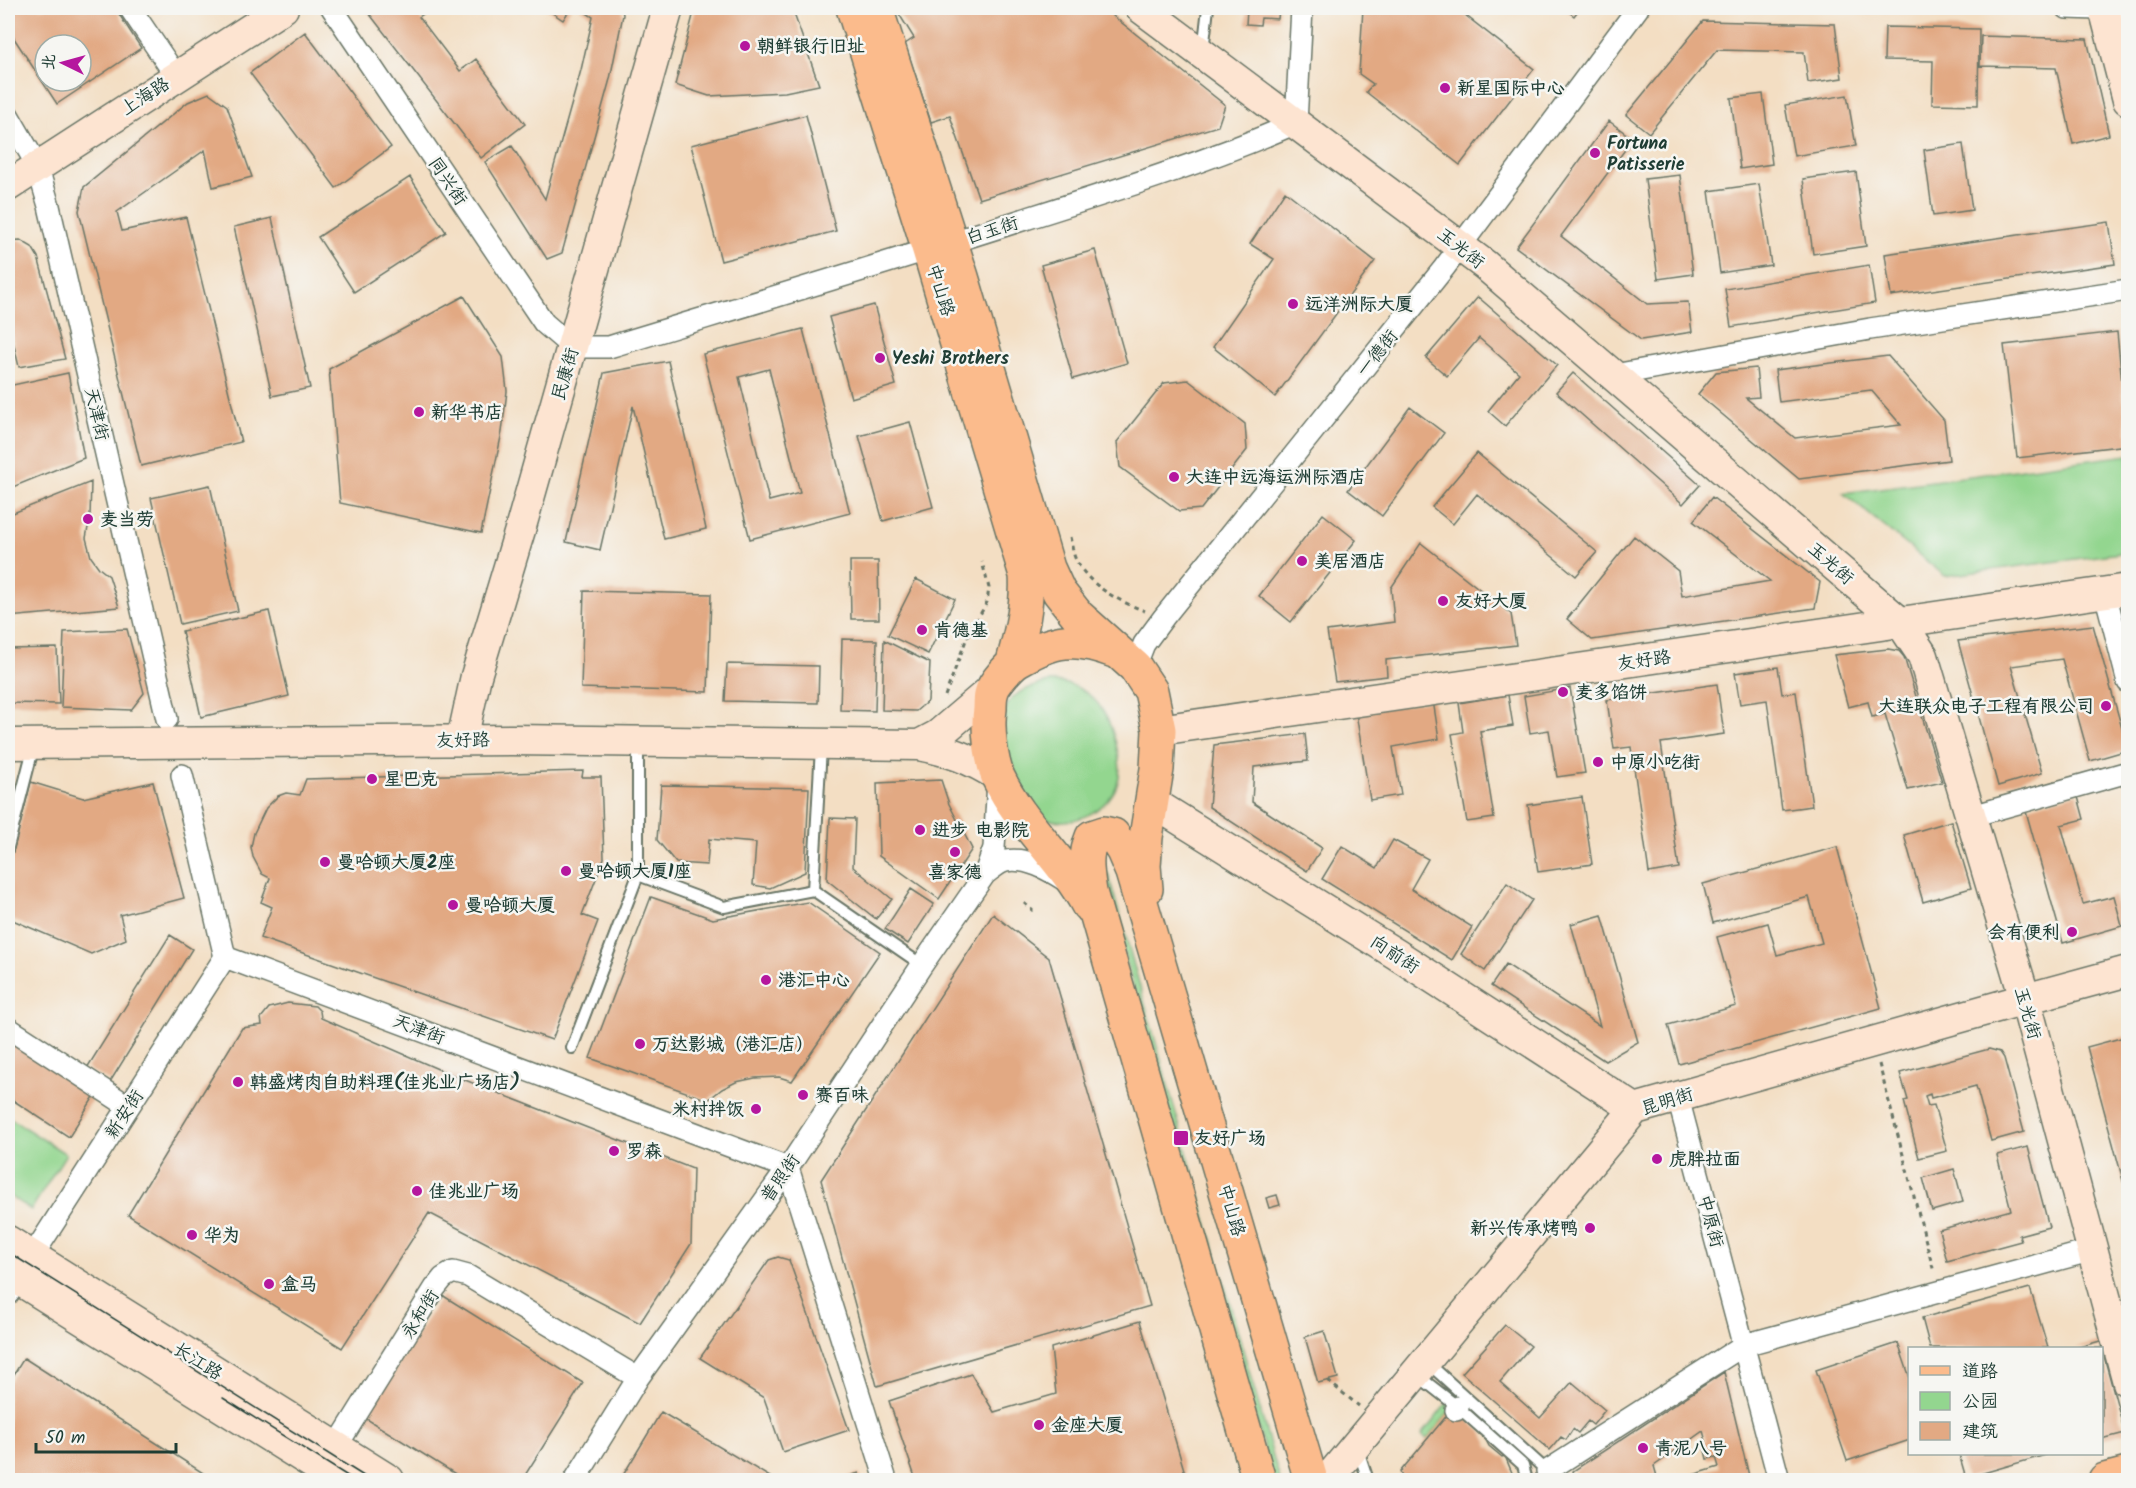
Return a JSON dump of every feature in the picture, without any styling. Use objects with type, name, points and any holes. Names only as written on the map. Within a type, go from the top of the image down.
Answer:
[{"type":"main road","name":"中山路","points":[[853,8],[940,246]]},
{"type":"main road","name":"中山路","points":[[876,8],[940,246],[1037,571]]},
{"type":"main road","points":[[1105,939],[1086,902],[1061,865],[1018,810],[998,776],[991,745],[988,719],[992,690],[1013,662],[1027,597],[1037,571],[1059,592],[1078,616],[1126,659],[1151,691],[1160,730],[1157,769],[1143,866],[1153,939]]},
{"type":"main road","points":[[1013,662],[1043,647],[1062,642],[1092,643],[1126,659]]},
{"type":"main road","points":[[1153,939],[1123,851],[1113,835],[1104,833],[1092,837],[1088,846],[1086,865],[1090,892],[1259,1480]]},
{"type":"main road","name":"中山路","points":[[1153,939],[1311,1480]]},
{"type":"main road","points":[[2105,1480],[2128,1474]]},
{"type":"street","points":[[130,8],[176,76]]},
{"type":"street","name":"上海路","points":[[8,186],[37,165],[283,8]]},
{"type":"street","name":"同兴街","points":[[332,8],[544,323],[572,347]]},
{"type":"street","name":"民康街","points":[[462,740],[476,676],[668,8]]},
{"type":"street","name":"玉光街","points":[[1141,8],[1460,246],[1614,375],[1901,623],[1923,656],[1972,816],[2025,999],[2128,1382]]},
{"type":"street","points":[[1296,123],[1302,8]]},
{"type":"street","name":"一德街","points":[[1126,659],[1144,644],[1460,246],[1638,8]]},
{"type":"street","points":[[2067,8],[2112,9],[2128,100]]},
{"type":"street","name":"天津街","points":[[8,115],[37,165],[49,206],[167,719]]},
{"type":"street","name":"白玉街","points":[[572,347],[609,347],[940,246],[1150,179],[1242,146],[1296,123]]},
{"type":"street","points":[[1614,375],[1870,329],[2128,290]]},
{"type":"street","points":[[2117,591],[2128,682]]},
{"type":"street","name":"友好路","points":[[1160,730],[2117,591]]},
{"type":"street","points":[[919,745],[938,735],[992,690]]},
{"type":"street","name":"友好路","points":[[21,743],[638,740],[919,745],[951,752],[973,760],[998,776]]},
{"type":"street","points":[[1972,816],[2128,772]]},
{"type":"street","points":[[182,775],[225,957]]},
{"type":"street","points":[[985,874],[994,848],[998,776]]},
{"type":"street","name":"向前街","points":[[1152,802],[1376,942],[1635,1109]]},
{"type":"street","points":[[985,874],[1005,861],[1024,861],[1042,867],[1065,880],[1086,902]]},
{"type":"street","name":"普照街","points":[[575,1480],[638,1378],[788,1168],[985,874]]},
{"type":"street","name":"天津街","points":[[225,957],[788,1168]]},
{"type":"street","name":"新安街","points":[[16,1269],[128,1106],[225,957]]},
{"type":"street","name":"昆明街","points":[[1327,1480],[1422,1369],[1635,1109],[2128,971]]},
{"type":"street","points":[[8,1028],[128,1106]]},
{"type":"street","name":"中原街","points":[[1678,1098],[1779,1480]]},
{"type":"street","points":[[788,1168],[886,1480]]},
{"type":"street","points":[[1548,1476],[1744,1345],[2093,1250]]},
{"type":"street","name":"长江路","points":[[16,1269],[328,1469],[389,1480]]},
{"type":"street","name":"永和街","points":[[328,1469],[435,1288],[443,1278],[453,1272],[468,1276],[638,1378]]},
{"type":"lane","points":[[1203,54],[1208,8]]},
{"type":"lane","points":[[572,1048],[638,875],[638,740]]},
{"type":"lane","points":[[8,847],[21,743]]},
{"type":"lane","points":[[813,890],[821,745]]},
{"type":"lane","points":[[638,875],[724,907],[813,890],[922,965]]},
{"type":"lane","points":[[1422,1369],[1457,1408],[1523,1465],[1527,1480]]},
{"type":"lane","points":[[1422,1369],[1548,1476]]},
{"type":"lane","points":[[1357,1446],[1368,1480]]},
{"type":"path","points":[[1070,537],[1076,559],[1089,579],[1123,603],[1164,617]]},
{"type":"path","points":[[945,696],[966,640],[987,602],[989,588],[982,562]]},
{"type":"path","points":[[1024,903],[1034,911]]},
{"type":"path","points":[[1873,1043],[1939,1292]]},
{"type":"path","points":[[1328,1381],[1363,1409]]},
{"type":"green space","points":[[2128,455],[2128,552],[1945,576],[1843,493]]},
{"type":"green space","points":[[1049,682],[1075,687],[1094,700],[1107,719],[1119,759],[1119,780],[1112,795],[1094,812],[1071,820],[1047,819],[1032,811],[1000,747],[1005,711],[1010,701],[1025,690]]},
{"type":"green space","points":[[1108,874],[1280,1480],[1273,1480],[1102,876]]},
{"type":"green space","points":[[8,1117],[66,1154],[31,1210],[8,1195]]},
{"type":"green space","points":[[1447,1403],[1453,1408],[1427,1439],[1422,1435]]},
{"type":"building","points":[[8,8],[115,8],[141,48],[93,80],[93,33],[33,33],[33,67],[8,29]]},
{"type":"building","points":[[365,8],[432,8],[419,17],[460,71],[476,59],[525,124],[481,158]]},
{"type":"building","points":[[545,8],[571,8],[563,20]]},
{"type":"building","points":[[579,8],[622,8],[623,15],[610,79],[562,253],[547,259],[485,162],[512,146],[545,199],[581,70],[593,17]]},
{"type":"building","name":"朝鲜银行旧址","points":[[695,8],[792,8],[819,85],[785,92],[709,96],[675,85]]},
{"type":"building","points":[[909,8],[1103,8],[1225,105],[1218,126],[979,199],[950,116],[931,122],[905,44],[914,38],[899,14]]},
{"type":"building","points":[[1240,8],[1279,8],[1278,19],[1261,18],[1260,25],[1246,24],[1247,10]]},
{"type":"building","name":"新星国际中心","points":[[1363,8],[1456,8],[1534,69],[1460,165],[1366,92],[1373,84],[1359,74]]},
{"type":"building","points":[[1564,8],[1580,8],[1574,16]]},
{"type":"building","points":[[1703,21],[1835,24],[1842,78],[1808,83],[1804,52],[1717,50],[1649,133],[1626,115]]},
{"type":"building","points":[[1885,27],[1979,29],[1978,105],[1932,104],[1933,61],[1884,60]]},
{"type":"building","points":[[305,32],[391,147],[336,188],[250,73]]},
{"type":"building","points":[[1981,36],[2087,39],[2109,135],[2073,144],[2056,68],[1980,66]]},
{"type":"building","points":[[50,93],[74,93],[57,104]]},
{"type":"building","points":[[209,93],[227,106],[252,177],[213,187],[205,150],[117,212],[122,231],[186,217],[241,442],[141,466],[79,211],[84,187],[188,102]]},
{"type":"building","points":[[1763,94],[1772,164],[1740,169],[1731,98]]},
{"type":"building","points":[[1847,95],[1856,146],[1794,156],[1785,105]]},
{"type":"building","points":[[806,115],[836,231],[721,261],[691,145]]},
{"type":"building","points":[[1609,121],[1633,139],[1561,236],[1647,304],[1688,302],[1692,332],[1641,340],[1516,247]]},
{"type":"building","points":[[1963,144],[1972,210],[1933,216],[1924,150]]},
{"type":"building","points":[[1856,172],[1866,246],[1813,254],[1803,179]]},
{"type":"building","points":[[1680,175],[1693,274],[1658,279],[1645,179]]},
{"type":"building","points":[[410,177],[446,232],[354,292],[318,237]]},
{"type":"building","points":[[1759,184],[1771,265],[1720,273],[1709,191]]},
{"type":"building","name":"远洋洲际大厦","points":[[1285,191],[1375,261],[1275,397],[1213,347],[1274,259],[1250,244]]},
{"type":"building","points":[[272,218],[310,388],[272,396],[234,227]]},
{"type":"building","points":[[2109,222],[2115,264],[1891,296],[1885,254]]},
{"type":"building","points":[[20,240],[32,247],[38,257],[65,359],[19,367],[8,320],[8,241]]},
{"type":"building","points":[[1095,250],[1127,363],[1073,379],[1041,265]]},
{"type":"building","points":[[1869,265],[1875,303],[1731,327],[1725,289]]},
{"type":"building","name":"新华书店","points":[[464,296],[503,357],[507,391],[502,432],[481,533],[340,503],[329,369]]},
{"type":"building","points":[[1478,297],[1557,365],[1505,426],[1488,411],[1519,373],[1479,338],[1447,376],[1426,358]]},
{"type":"building","points":[[874,305],[896,385],[851,398],[829,317]]},
{"type":"building","points":[[803,329],[850,513],[750,539],[703,354]],"holes":[[[769,369],[800,493],[769,501],[739,377]]]},
{"type":"building","points":[[2117,332],[2128,445],[2017,458],[2004,345]]},
{"type":"building","points":[[1888,356],[1944,420],[1949,460],[1799,479],[1698,394],[1716,372],[1756,368],[1759,397],[1746,398],[1795,438],[1901,425],[1871,390],[1779,402],[1775,370]]},
{"type":"building","points":[[668,361],[706,529],[664,539],[633,406],[600,550],[566,542],[604,373]]},
{"type":"building","points":[[68,373],[84,458],[8,489],[8,386]]},
{"type":"building","points":[[1573,373],[1700,485],[1683,504],[1556,392]]},
{"type":"building","points":[[1188,380],[1245,424],[1247,450],[1201,509],[1179,511],[1120,467],[1117,442],[1164,383]]},
{"type":"building","points":[[1410,407],[1444,433],[1382,516],[1348,490]]},
{"type":"building","points":[[910,422],[933,507],[883,521],[859,436]]},
{"type":"building","points":[[1477,453],[1597,552],[1576,576],[1477,494],[1453,524],[1432,507]]},
{"type":"building","points":[[91,482],[90,517],[86,538],[91,557],[109,576],[119,607],[8,617],[8,515]]},
{"type":"building","points":[[210,485],[238,611],[180,624],[151,498]]},
{"type":"building","points":[[1712,497],[1820,582],[1815,608],[1592,640],[1567,619],[1634,536],[1678,571],[1682,596],[1770,581],[1693,521]]},
{"type":"building","points":[[1323,514],[1356,540],[1291,622],[1259,596]]},
{"type":"building","name":"友好大厦","points":[[1421,543],[1511,614],[1516,645],[1386,660],[1387,676],[1335,682],[1327,631],[1394,622],[1391,588]]},
{"type":"building","points":[[850,561],[878,561],[879,619],[851,619]]},
{"type":"building","points":[[916,579],[955,599],[928,654],[888,635]]},
{"type":"building","points":[[584,591],[711,594],[708,692],[581,688]]},
{"type":"building","points":[[269,611],[289,696],[201,717],[182,631]]},
{"type":"building","points":[[2093,625],[2128,750],[2090,761],[2062,659],[2011,666],[2042,773],[1998,786],[1958,641]]},
{"type":"building","points":[[127,629],[144,693],[131,710],[61,707],[64,632]]},
{"type":"building","points":[[842,639],[877,640],[875,711],[840,710]]},
{"type":"building","points":[[884,640],[930,663],[928,701],[916,711],[882,710]]},
{"type":"building","points":[[57,648],[59,704],[8,703],[8,649]]},
{"type":"building","points":[[1888,649],[1899,651],[1904,657],[1942,782],[1908,790],[1885,714],[1872,717],[1868,702],[1848,707],[1834,655]]},
{"type":"building","points":[[727,664],[819,666],[818,703],[725,701]]},
{"type":"building","points":[[1778,667],[1782,694],[1796,692],[1812,806],[1782,810],[1767,700],[1740,704],[1735,673]]},
{"type":"building","points":[[1717,684],[1724,734],[1661,743],[1679,868],[1649,873],[1631,747],[1614,749],[1607,700]]},
{"type":"building","points":[[1570,688],[1585,773],[1557,777],[1549,730],[1530,733],[1524,696]]},
{"type":"building","points":[[1508,695],[1513,726],[1480,731],[1494,818],[1467,822],[1452,734],[1463,732],[1459,703]]},
{"type":"building","points":[[1433,700],[1439,739],[1393,747],[1401,795],[1370,800],[1356,713]]},
{"type":"building","points":[[1305,734],[1308,761],[1254,767],[1252,802],[1322,848],[1307,871],[1209,807],[1214,745]]},
{"type":"building","name":"曼哈顿大厦","points":[[583,771],[582,777],[601,777],[604,858],[582,915],[598,921],[552,1040],[260,938],[272,907],[261,902],[270,878],[262,874],[253,857],[251,847],[254,833],[266,808],[278,796],[286,793],[300,795],[306,779]]},
{"type":"building","points":[[941,780],[949,804],[972,849],[939,899],[879,856],[877,783]]},
{"type":"building","points":[[31,782],[83,798],[153,782],[184,898],[120,915],[126,939],[91,954],[8,918],[8,871]]},
{"type":"building","points":[[661,785],[809,788],[805,872],[770,888],[753,885],[756,843],[709,839],[707,865],[676,863],[657,840]]},
{"type":"building","points":[[2077,793],[2084,819],[2061,825],[2083,904],[2114,896],[2122,926],[2063,943],[2025,808]]},
{"type":"building","points":[[1582,797],[1592,864],[1538,872],[1528,805]]},
{"type":"building","points":[[830,818],[855,819],[853,867],[892,899],[876,919],[827,880]]},
{"type":"building","points":[[1951,821],[1971,888],[1923,902],[1904,835]]},
{"type":"building","points":[[1393,840],[1428,859],[1411,889],[1472,927],[1452,960],[1322,879],[1342,846],[1377,868]]},
{"type":"building","points":[[1837,847],[1881,1008],[1679,1064],[1668,1025],[1736,1006],[1717,937],[1768,923],[1777,955],[1822,943],[1809,897],[1713,923],[1703,884]]},
{"type":"building","points":[[1507,883],[1532,900],[1485,971],[1461,954]]},
{"type":"building","points":[[911,889],[934,904],[908,944],[885,929]]},
{"type":"building","points":[[651,897],[713,919],[808,902],[880,952],[792,1081],[779,1077],[736,1082],[708,1100],[590,1058]]},
{"type":"building","points":[[993,914],[1049,958],[1150,1306],[877,1386],[821,1180]]},
{"type":"building","points":[[1602,915],[1638,1042],[1605,1061],[1491,986],[1506,964],[1600,1026],[1571,924]]},
{"type":"building","points":[[170,935],[192,949],[110,1082],[87,1068]]},
{"type":"building","name":"佳兆业广场","points":[[288,1003],[315,1006],[320,1011],[321,1018],[447,1073],[693,1169],[691,1244],[640,1323],[429,1213],[342,1348],[128,1215],[242,1028],[262,1025],[261,1018],[269,1008]]},
{"type":"building","points":[[2128,1036],[2128,1199],[2087,1047]]},
{"type":"building","points":[[8,1038],[95,1095],[69,1137],[8,1097]]},
{"type":"building","points":[[1989,1049],[2000,1052],[2004,1058],[2024,1132],[1991,1141],[1976,1086],[1931,1098],[1930,1094],[1925,1096],[1928,1106],[1934,1105],[1947,1151],[1919,1158],[1904,1101],[1908,1100],[1900,1073]]},
{"type":"building","points":[[2028,1147],[2049,1227],[2019,1235],[2021,1241],[1947,1261],[1939,1230],[2011,1210],[1997,1155]]},
{"type":"building","points":[[1954,1169],[1963,1202],[1932,1211],[1923,1178]]},
{"type":"building","points":[[1277,1195],[1280,1205],[1269,1208],[1266,1198]]},
{"type":"building","points":[[778,1257],[789,1260],[849,1430],[783,1452],[764,1398],[700,1358],[769,1260]]},
{"type":"building","points":[[2030,1288],[2048,1347],[1930,1347],[1922,1318]]},
{"type":"building","points":[[442,1295],[583,1383],[522,1480],[465,1480],[365,1418]]},
{"type":"building","name":"金座大厦","points":[[1140,1321],[1187,1480],[916,1480],[889,1401],[971,1374],[994,1412],[1056,1394],[1051,1348]]},
{"type":"building","points":[[1505,1325],[1531,1346],[1500,1382],[1540,1418],[1572,1382],[1605,1410],[1593,1425],[1588,1421],[1578,1433],[1573,1429],[1566,1440],[1561,1437],[1550,1450],[1462,1373]]},
{"type":"building","points":[[1324,1331],[1338,1378],[1318,1383],[1305,1337]]},
{"type":"building","points":[[2100,1341],[2102,1347],[2079,1347]]},
{"type":"building","points":[[1898,1343],[1908,1372],[1908,1441],[1847,1461],[1816,1370]]},
{"type":"building","points":[[2103,1353],[2125,1433],[2103,1439]]},
{"type":"building","points":[[24,1358],[214,1480],[8,1480],[8,1384]]},
{"type":"building","points":[[1724,1372],[1750,1480],[1676,1480],[1719,1467],[1716,1457],[1707,1459],[1703,1431],[1654,1466],[1658,1480],[1575,1480],[1573,1471]]},
{"type":"building","points":[[1453,1408],[1481,1431],[1489,1446],[1502,1457],[1505,1456],[1515,1480],[1403,1480],[1400,1472]]},
{"type":"building","points":[[661,1412],[775,1480],[629,1480],[622,1477]]},
{"type":"building","points":[[1959,1455],[2046,1455],[1966,1478]]},
{"type":"building","points":[[859,1473],[861,1480],[837,1480]]},
{"type":"tram line","points":[[8,1252],[370,1480]]},
{"type":"tram line","points":[[223,1398],[354,1480]]},
{"type":"place","name":"朝鲜银行旧址","points":[[745,46]]},
{"type":"place","name":"新星国际中心","points":[[1445,88]]},
{"type":"place","name":"Fortuna Patisserie","points":[[1595,153]]},
{"type":"place","name":"远洋洲际大厦","points":[[1293,304]]},
{"type":"place","name":"Yeshi Brothers","points":[[880,358]]},
{"type":"place","name":"新华书店","points":[[419,412]]},
{"type":"place","name":"大连中远海运洲际酒店","points":[[1174,477]]},
{"type":"place","name":"麦当劳","points":[[88,519]]},
{"type":"place","name":"美居酒店","points":[[1302,561]]},
{"type":"place","name":"友好大厦","points":[[1443,601]]},
{"type":"place","name":"肯德基","points":[[922,630]]},
{"type":"place","name":"麦多馅饼","points":[[1563,692]]},
{"type":"place","name":"大连联众电子工程有限公司","points":[[2106,706]]},
{"type":"place","name":"中原小吃街","points":[[1598,762]]},
{"type":"place","name":"星巴克","points":[[372,779]]},
{"type":"place","name":"进步 电影院","points":[[920,830]]},
{"type":"place","name":"喜家德","points":[[955,852]]},
{"type":"place","name":"曼哈顿大厦2座","points":[[325,862]]},
{"type":"place","name":"曼哈顿大厦1座","points":[[566,871]]},
{"type":"place","name":"曼哈顿大厦","points":[[453,905]]},
{"type":"place","name":"会有便利","points":[[2072,932]]},
{"type":"place","name":"港汇中心","points":[[766,980]]},
{"type":"place","name":"万达影城（港汇店）","points":[[640,1044]]},
{"type":"place","name":"韩盛烤肉自助料理(佳兆业广场店)","points":[[238,1082]]},
{"type":"place","name":"赛百味","points":[[803,1095]]},
{"type":"place","name":"米村拌饭","points":[[756,1109]]},
{"type":"place","name":"友好广场","points":[[1181,1138]]},
{"type":"place","name":"罗森","points":[[614,1151]]},
{"type":"place","name":"虎胖拉面","points":[[1657,1159]]},
{"type":"place","name":"佳兆业广场","points":[[417,1191]]},
{"type":"place","name":"新兴传承烤鸭","points":[[1590,1228]]},
{"type":"place","name":"华为","points":[[192,1235]]},
{"type":"place","name":"盒马","points":[[269,1284]]},
{"type":"place","name":"金座大厦","points":[[1039,1425]]},
{"type":"place","name":"青泥八号","points":[[1643,1448]]}]
